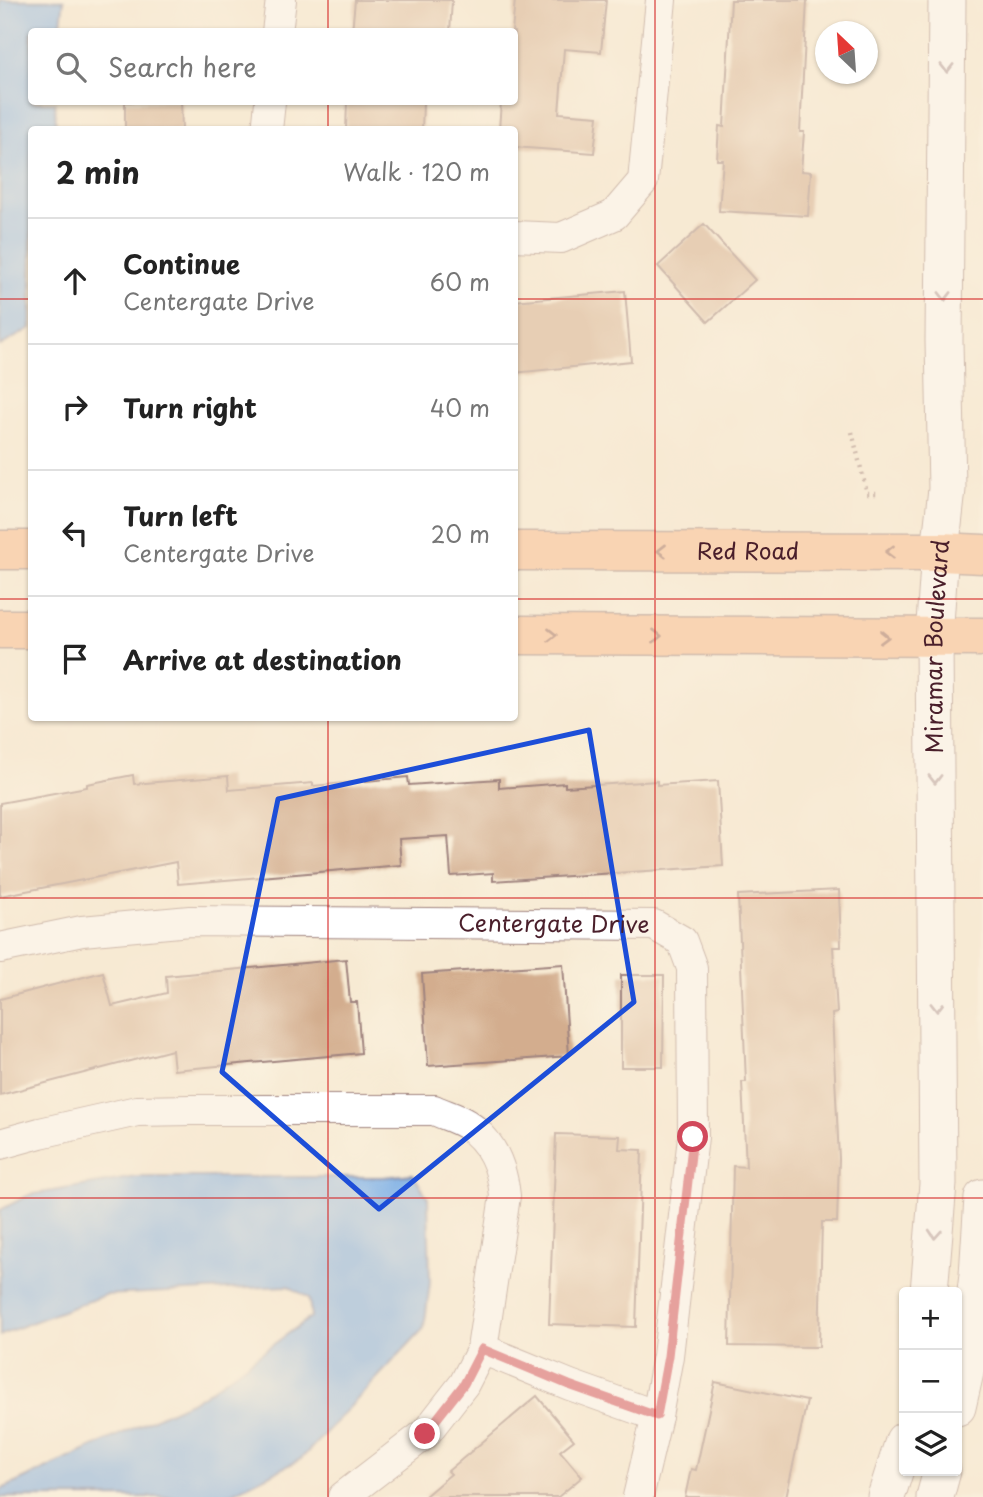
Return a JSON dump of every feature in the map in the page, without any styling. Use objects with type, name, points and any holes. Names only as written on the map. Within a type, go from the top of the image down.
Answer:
[{"type":"highway","points":[[0,550],[28,550]]},
{"type":"highway","name":"Red Road","points":[[518,551],[983,554]]},
{"type":"highway","points":[[0,629],[28,629]]},
{"type":"highway","points":[[518,635],[983,638]]},
{"type":"street","points":[[278,28],[281,0]]},
{"type":"street","points":[[518,236],[561,238],[614,215],[643,181],[661,0]]},
{"type":"street","name":"Miramar Boulevard","points":[[929,1287],[938,1184],[934,637],[947,489],[944,341],[947,0]]},
{"type":"street","points":[[268,126],[270,105]]},
{"type":"street","name":"Miramar Boulevard","points":[[983,548],[983,572]]},
{"type":"street","name":"Centergate Drive","points":[[0,948],[82,931],[190,920],[654,925],[682,941],[692,968],[693,1137],[668,1356],[657,1416],[635,1494]]},
{"type":"street","points":[[0,1144],[137,1111],[191,1110],[434,1110],[464,1123],[486,1140],[497,1159],[505,1196],[482,1349],[464,1384],[425,1434],[343,1497]]},
{"type":"street","points":[[962,1386],[968,1360],[978,1275],[983,1198]]},
{"type":"street","points":[[482,1349],[569,1385],[657,1416]]},
{"type":"street","points":[[886,1497],[899,1457]]},
{"type":"street","points":[[935,1497],[941,1476]]},
{"type":"path","points":[[852,432],[867,493],[879,494]]},
{"type":"highlighted area","points":[[589,730],[634,1002],[379,1209],[222,1072],[278,799]]},
{"type":"water","points":[[0,0],[64,0],[60,28],[28,28],[28,105],[55,105],[56,126],[28,126],[28,330],[0,346]]},
{"type":"water","points":[[413,1174],[428,1198],[430,1283],[424,1328],[301,1459],[224,1497],[0,1497],[0,1490],[201,1397],[311,1317],[309,1298],[288,1286],[105,1295],[0,1336],[0,1210],[29,1195],[136,1177],[383,1177]]},
{"type":"building","points":[[355,0],[452,0],[450,28],[352,28]]},
{"type":"building","points":[[515,0],[606,0],[601,52],[564,49],[559,113],[598,116],[594,153],[518,147],[518,126],[499,126],[501,105],[518,105],[518,28],[512,28]]},
{"type":"building","points":[[731,0],[807,0],[800,132],[804,132],[801,171],[811,172],[808,216],[719,211],[723,160],[717,160],[719,126],[724,127]]},
{"type":"building","points":[[125,105],[181,105],[182,126],[125,126]]},
{"type":"building","points":[[347,105],[423,105],[422,126],[346,126]]},
{"type":"building","points":[[704,224],[755,280],[708,322],[658,266]]},
{"type":"building","points":[[625,291],[631,361],[518,373],[518,301]]},
{"type":"building","points":[[133,775],[134,784],[228,776],[229,790],[408,777],[409,785],[499,779],[499,788],[565,783],[565,787],[657,781],[657,785],[718,781],[723,866],[493,881],[493,873],[451,876],[448,836],[399,839],[401,865],[178,884],[176,862],[0,896],[0,803],[87,787],[87,784]]},
{"type":"building","points":[[839,890],[841,947],[833,947],[837,1013],[832,1014],[839,1159],[837,1222],[822,1222],[819,1347],[729,1346],[733,1166],[746,1167],[742,1082],[746,1082],[738,895]]},
{"type":"building","points":[[346,959],[350,1002],[357,1002],[361,1053],[174,1070],[172,1050],[0,1095],[0,999],[103,972],[112,1006],[167,993],[166,976]]},
{"type":"building","points":[[563,964],[569,1056],[428,1066],[422,974]]},
{"type":"building","points":[[621,975],[664,975],[663,1067],[621,1067]]},
{"type":"building","points":[[556,1134],[620,1136],[619,1149],[642,1150],[636,1327],[549,1324]]},
{"type":"building","points":[[715,1382],[807,1401],[786,1497],[685,1497],[691,1469],[696,1470]]},
{"type":"building","points":[[537,1396],[574,1440],[560,1451],[582,1477],[558,1497],[424,1497],[451,1474],[448,1471]]},
{"type":"route","points":[[425,1434],[464,1384],[482,1349],[569,1385],[657,1416],[668,1356],[693,1137]]}]
